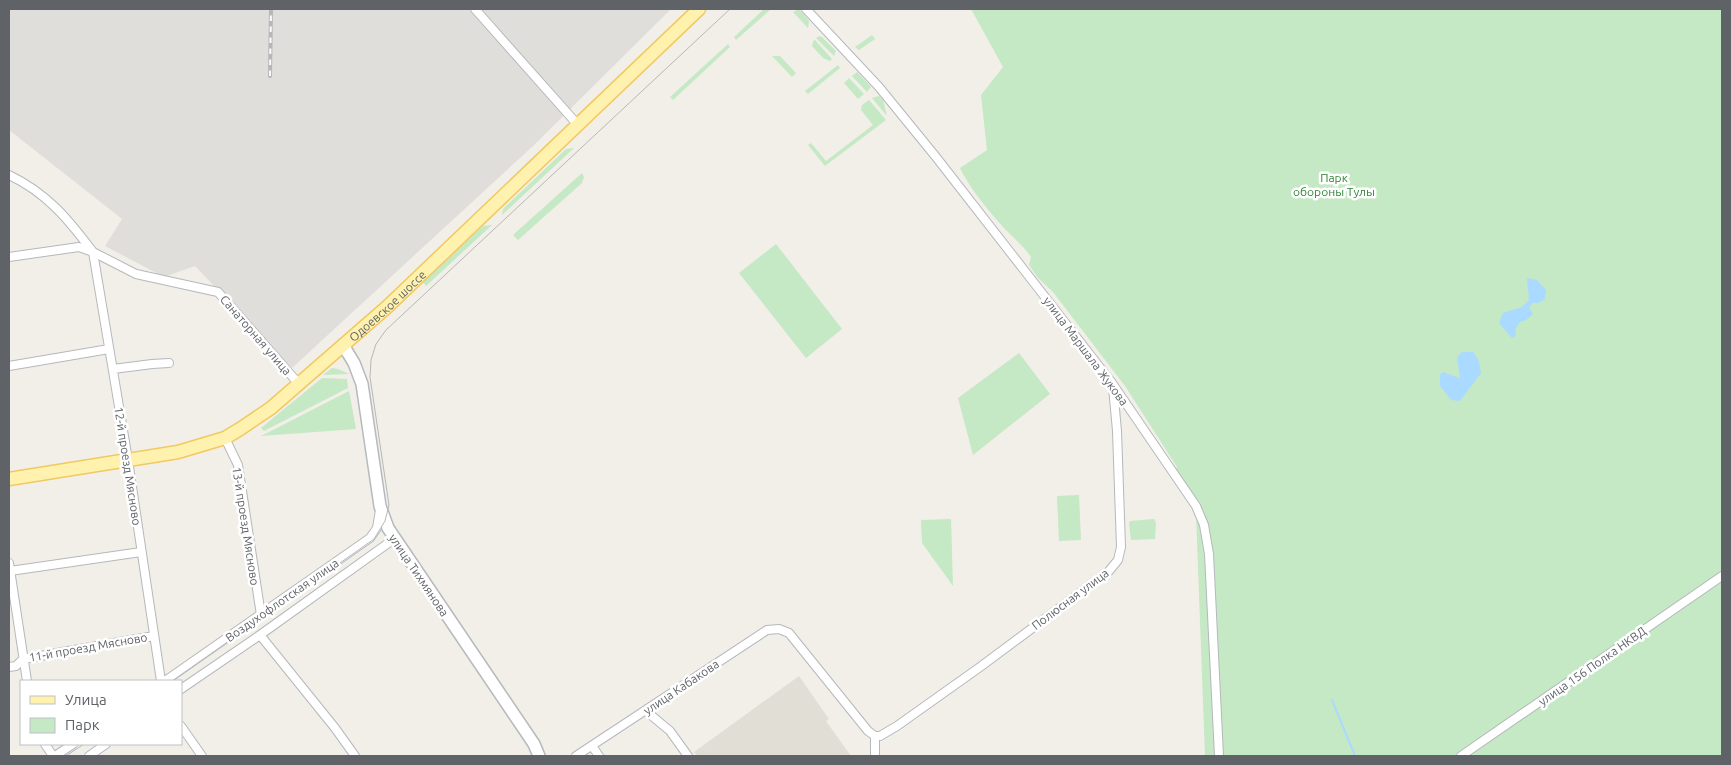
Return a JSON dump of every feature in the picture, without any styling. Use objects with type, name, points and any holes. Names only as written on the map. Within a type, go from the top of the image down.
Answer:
[{"type":"main road","name":"Одоевское шоссе","points":[[9,479],[178,452],[225,438],[271,408],[387,307],[699,9]]},
{"type":"street","points":[[474,9],[578,125]]},
{"type":"street","name":"улица Маршала Жукова","points":[[806,9],[879,87],[936,157],[1112,383],[1185,489],[1204,525],[1211,574],[1219,756]]},
{"type":"street","points":[[9,175],[42,194],[73,226],[93,252]]},
{"type":"street","name":"Санаторная улица","points":[[9,257],[79,247],[136,274],[218,292],[299,384]]},
{"type":"street","name":"12-й проезд Мясново","points":[[93,252],[128,460],[161,680]]},
{"type":"street","name":"улица Тихмянова","points":[[342,345],[354,363],[362,384],[380,506],[385,521],[394,539],[534,744],[539,756]]},
{"type":"street","points":[[9,366],[109,349]]},
{"type":"street","points":[[113,369],[169,363]]},
{"type":"street","name":"Полюсная улица","points":[[875,736],[880,736],[897,726],[980,667],[1109,571],[1118,560],[1121,547],[1116,416],[1112,383]]},
{"type":"street","name":"13-й проезд Мясново","points":[[225,438],[238,465],[261,615]]},
{"type":"street","name":"Воздухофлотская улица","points":[[166,680],[370,538],[377,528],[380,506]]},
{"type":"street","name":"Воздухофлотская улица","points":[[182,688],[394,539]]},
{"type":"street","points":[[9,567],[141,552]]},
{"type":"street","name":"11-й проезд Мясново","points":[[9,567],[27,680]]},
{"type":"street","name":"улица 156 Полка НКВД","points":[[1461,756],[1722,576]]},
{"type":"street","name":"улица Кабакова","points":[[576,756],[767,630],[779,629],[789,633],[868,731],[875,736]]},
{"type":"street","points":[[260,635],[335,728],[354,756]]},
{"type":"street","name":"11-й проезд Мясново","points":[[23,659],[154,636]]},
{"type":"street","points":[[9,667],[16,666],[23,659]]},
{"type":"street","points":[[646,710],[670,731],[688,756]]},
{"type":"street","points":[[182,727],[202,756]]},
{"type":"street","points":[[875,736],[875,756]]},
{"type":"street","points":[[46,745],[54,756],[71,745]]},
{"type":"street","points":[[89,756],[105,745]]},
{"type":"street","points":[[592,746],[599,756]]},
{"type":"shaded area","points":[[9,9],[671,9],[533,146],[292,368],[195,266],[164,277],[105,246],[122,219],[9,130]]},
{"type":"shaded area","points":[[799,676],[829,719],[826,721],[851,756],[697,756],[694,752]]},
{"type":"green space","points":[[764,9],[771,9],[736,40],[734,37]]},
{"type":"green space","name":"Парк обороны Тулы","points":[[971,9],[1722,9],[1722,756],[1205,756],[1196,513],[1172,477],[1177,467],[1125,386],[1053,292],[1038,278],[1029,265],[1031,257],[986,207],[960,168],[987,150],[981,95],[1003,67]]},
{"type":"green space","points":[[800,10],[809,21],[808,28],[793,12]]},
{"type":"green space","points":[[872,35],[875,39],[859,50],[855,47]]},
{"type":"green space","points":[[819,36],[836,51],[834,56],[816,38]]},
{"type":"green space","points":[[814,39],[832,59],[830,61],[823,58],[812,46]]},
{"type":"green space","points":[[728,44],[730,47],[673,100],[670,97]]},
{"type":"green space","points":[[772,56],[780,56],[796,73],[792,77]]},
{"type":"green space","points":[[838,65],[840,68],[808,94],[805,91]]},
{"type":"green space","points":[[857,72],[871,87],[867,92],[852,76]]},
{"type":"green space","points":[[849,78],[864,94],[858,99],[844,83]]},
{"type":"green space","points":[[879,96],[883,100],[887,116],[872,98]]},
{"type":"green space","points":[[869,100],[886,120],[825,166],[808,145],[811,143],[826,161],[873,125],[861,110],[862,105]]},
{"type":"green space","points":[[574,148],[502,215],[503,209],[566,149]]},
{"type":"green space","points":[[582,173],[584,177],[582,183],[518,240],[513,235]]},
{"type":"green space","points":[[492,225],[426,286],[423,282],[483,226]]},
{"type":"green space","points":[[776,244],[842,329],[806,358],[739,273]]},
{"type":"green space","points":[[1019,353],[1050,394],[973,455],[958,398]]},
{"type":"green space","points":[[332,368],[338,369],[349,374],[323,375]]},
{"type":"green space","points":[[322,378],[347,379],[348,388],[264,431],[261,428]]},
{"type":"green space","points":[[349,391],[356,429],[261,436],[269,432]]},
{"type":"green space","points":[[1079,495],[1081,540],[1059,541],[1057,496]]},
{"type":"green space","points":[[951,519],[953,586],[922,543],[921,520]]},
{"type":"green space","points":[[1154,519],[1156,523],[1155,539],[1131,540],[1130,521]]},
{"type":"water","points":[[1527,278],[1537,280],[1546,290],[1545,299],[1538,303],[1533,303],[1529,307],[1533,314],[1520,322],[1515,330],[1516,336],[1512,338],[1499,323],[1503,313],[1522,307],[1529,300]]},
{"type":"water","points":[[1462,352],[1473,352],[1479,361],[1481,373],[1460,401],[1451,400],[1440,386],[1440,375],[1443,372],[1460,378],[1457,358]]},
{"type":"waterway","points":[[1332,700],[1355,756]]},
{"type":"tram line","points":[[173,680],[374,539],[385,521],[389,505],[370,377],[371,360],[376,344],[386,330],[730,9]]},
{"type":"tram line","points":[[66,756],[82,745]]},
{"type":"railway","points":[[270,76],[271,9]]}]
